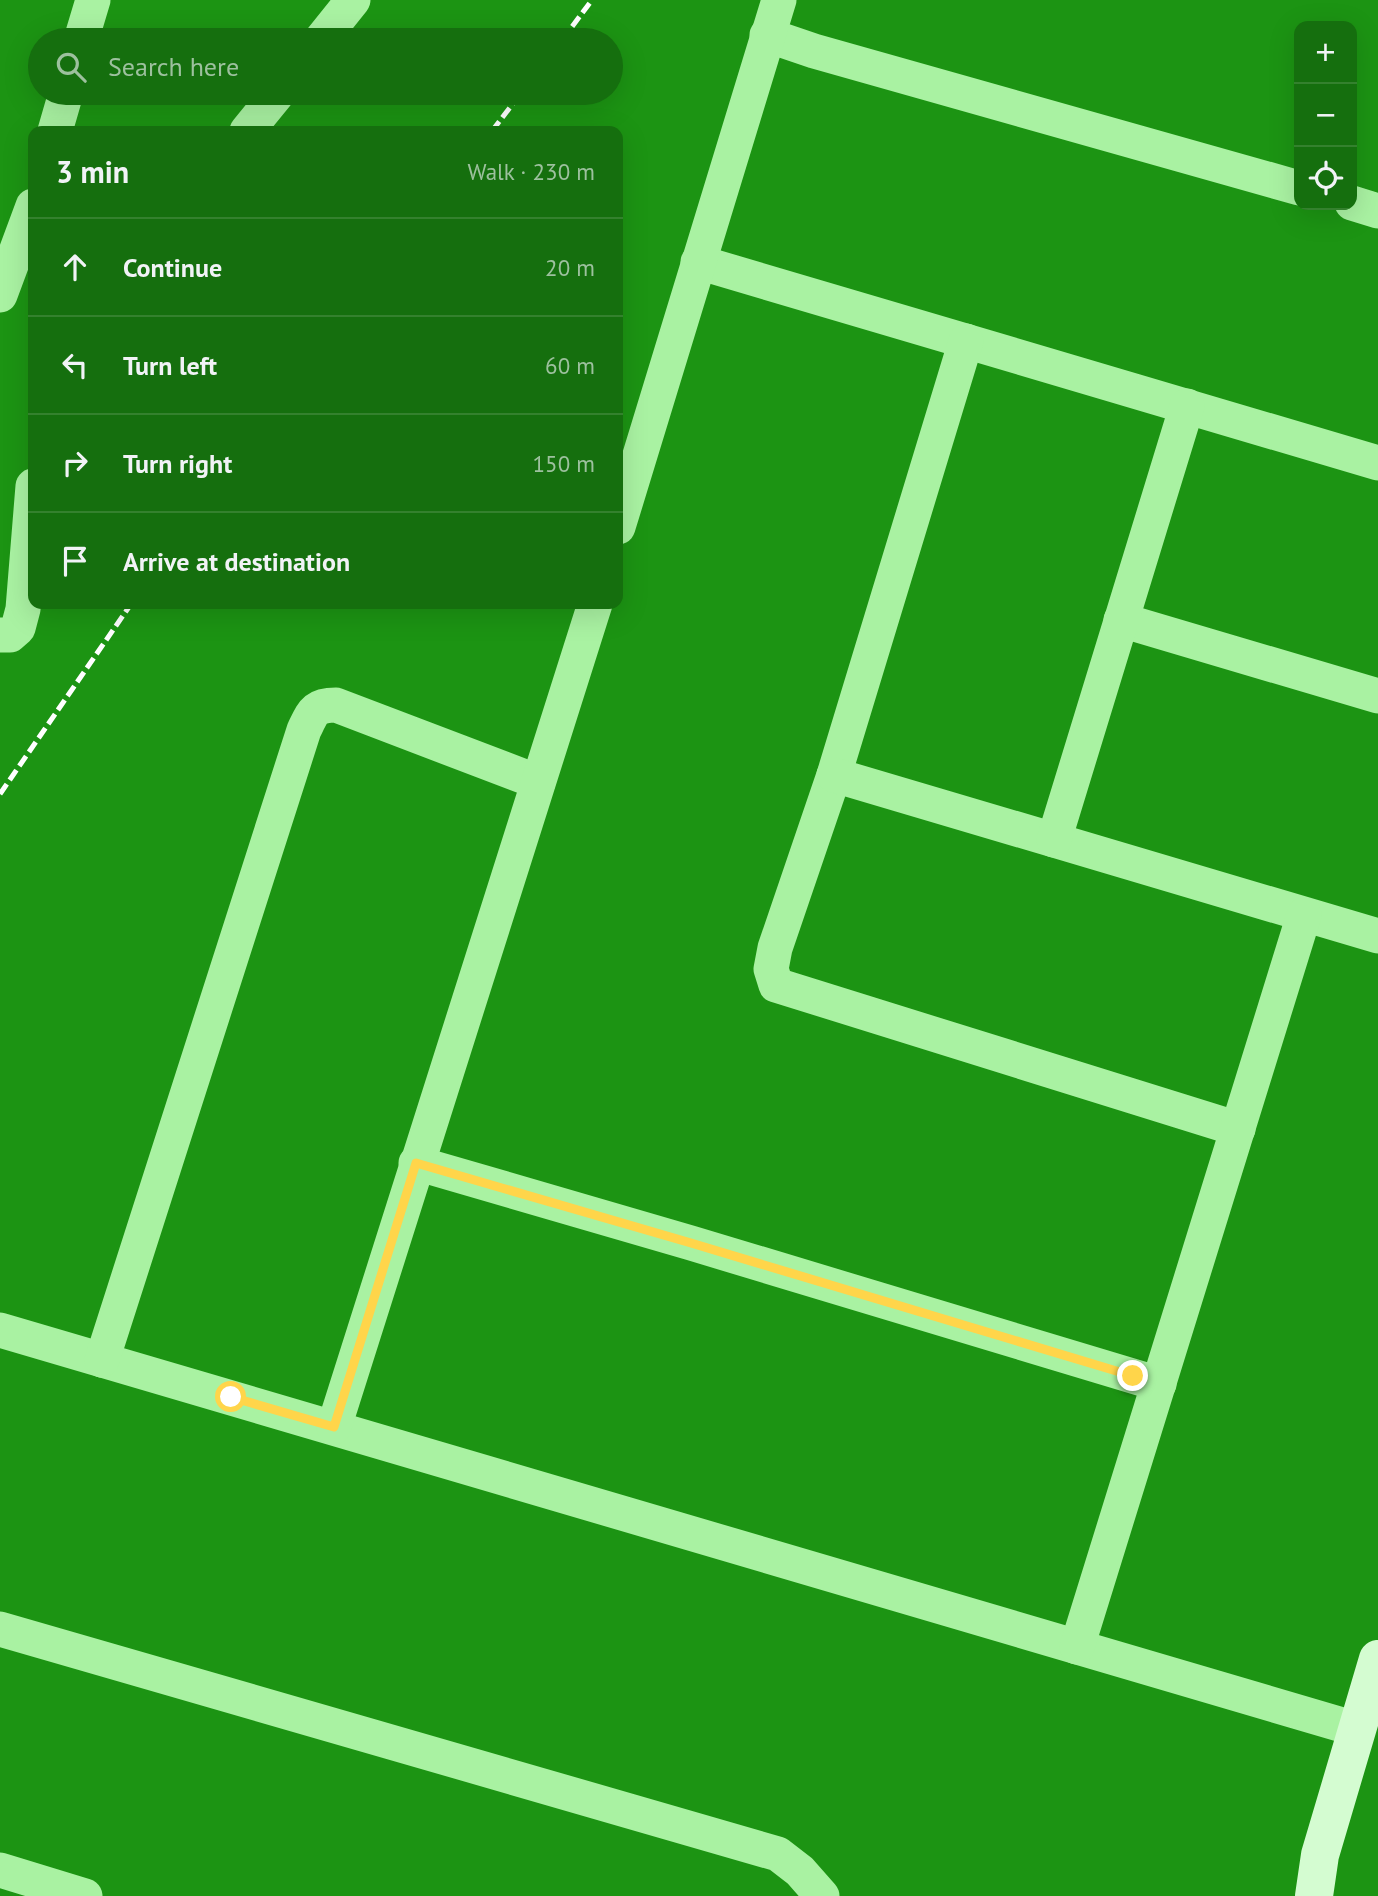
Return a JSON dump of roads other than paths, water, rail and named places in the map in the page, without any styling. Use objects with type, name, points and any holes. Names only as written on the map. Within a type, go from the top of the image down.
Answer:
[{"type":"street","points":[[85,28],[93,0]]},
{"type":"street","points":[[331,28],[353,0]]},
{"type":"street","points":[[623,510],[766,35],[779,0]]},
{"type":"street","points":[[766,35],[814,51],[1294,187]]},
{"type":"street","points":[[56,126],[63,105]]},
{"type":"street","points":[[251,126],[268,105]]},
{"type":"street","points":[[1357,205],[1378,211]]},
{"type":"street","points":[[0,295],[28,219]]},
{"type":"street","points":[[698,262],[1378,463]]},
{"type":"street","points":[[966,341],[834,775],[775,948],[771,969],[776,985],[1238,1129]]},
{"type":"street","points":[[1054,841],[1186,406]]},
{"type":"street","points":[[0,635],[10,635],[18,628],[23,609],[28,548]]},
{"type":"street","points":[[334,1427],[592,609]]},
{"type":"street","points":[[1121,620],[1377,694]]},
{"type":"street","points":[[102,1360],[304,730],[312,713],[321,705],[336,705],[538,782]]},
{"type":"street","points":[[834,775],[1378,936]]},
{"type":"street","points":[[1077,1647],[1304,915]]},
{"type":"street","points":[[416,1163],[1159,1384]]},
{"type":"street","points":[[0,1330],[1356,1729]]},
{"type":"street","points":[[0,1629],[778,1854],[800,1871],[822,1896]]},
{"type":"street","points":[[1314,1896],[1320,1855],[1378,1659]]},
{"type":"street","points":[[0,1870],[83,1896]]},
{"type":"railway","points":[[571,28],[592,0]]},
{"type":"railway","points":[[496,126],[512,105]]},
{"type":"railway","points":[[0,794],[128,609]]}]
